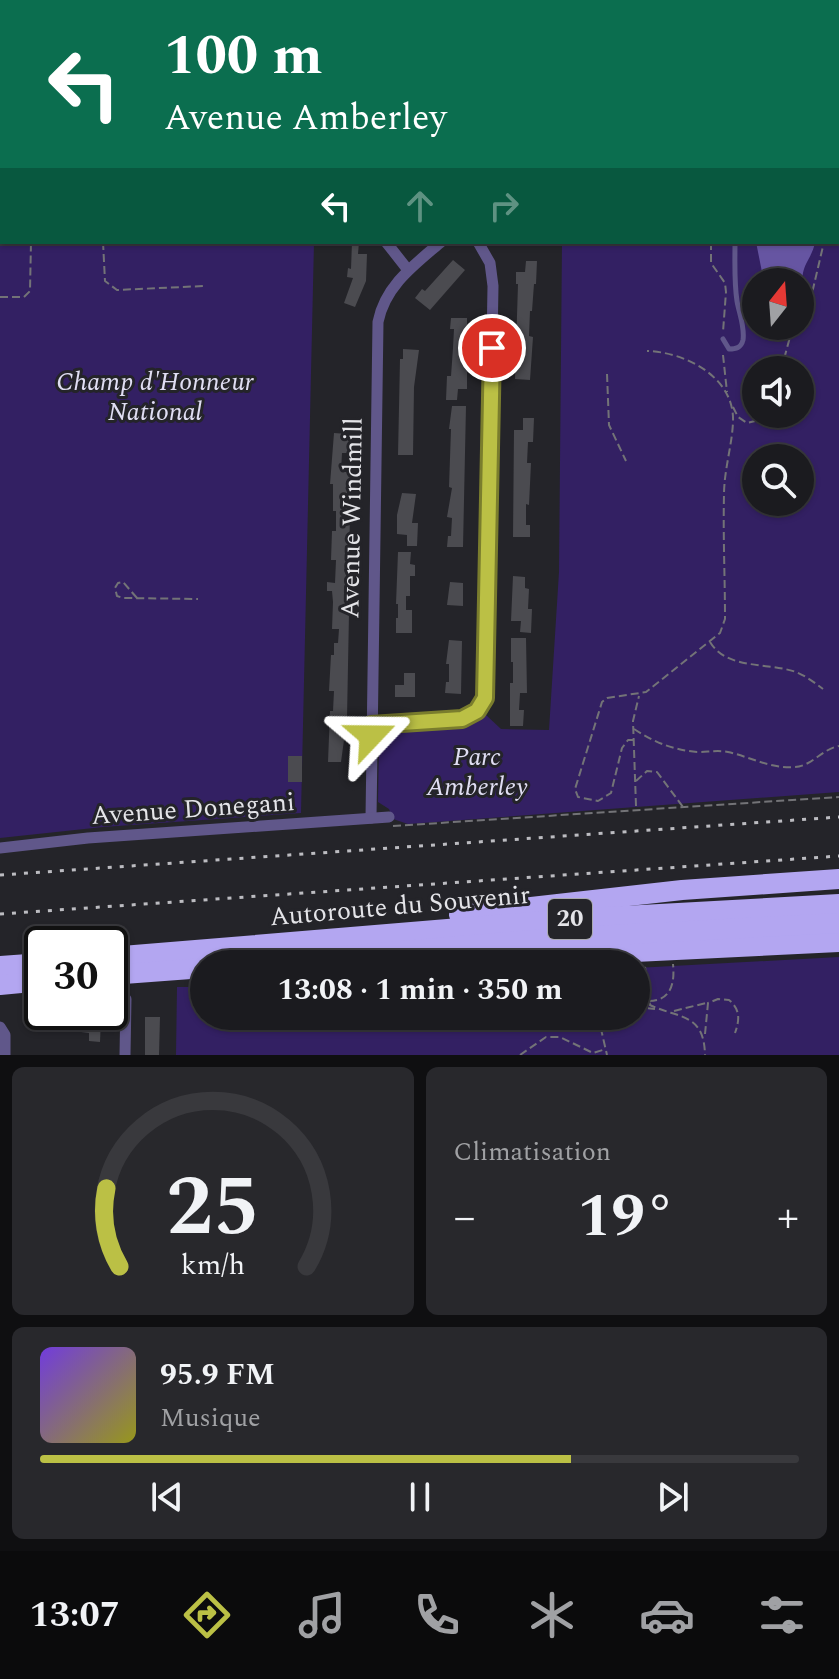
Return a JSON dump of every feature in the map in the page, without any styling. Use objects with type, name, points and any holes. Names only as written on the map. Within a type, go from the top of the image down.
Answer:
[{"type":"highway","points":[[301,941],[619,892],[839,879]]},
{"type":"highway","name":"Autoroute du Souvenir","points":[[128,955],[569,919],[839,904]]},
{"type":"highway","name":"Autoroute du Souvenir","points":[[421,950],[612,934],[839,923]]},
{"type":"highway","points":[[650,951],[839,942]]},
{"type":"highway","points":[[0,966],[24,964]]},
{"type":"highway","points":[[128,974],[190,969]]},
{"type":"highway","points":[[0,985],[24,983]]},
{"type":"street","points":[[388,244],[408,270]]},
{"type":"street","name":"Avenue Windmill","points":[[371,818],[377,330],[385,301],[408,270],[439,244]]},
{"type":"street","points":[[371,725],[462,719],[480,707],[486,694],[493,286],[490,263],[479,244]]},
{"type":"street","name":"Avenue Donegani","points":[[0,848],[80,839],[389,817]]},
{"type":"street","points":[[0,1028],[6,1038],[5,1055]]},
{"type":"street","points":[[125,1030],[125,1055]]},
{"type":"lane","points":[[723,339],[729,349],[734,350],[742,341],[735,244]]},
{"type":"path","points":[[0,297],[24,297],[30,291],[31,244]]},
{"type":"path","points":[[103,244],[105,281],[117,290],[204,286]]},
{"type":"path","points":[[711,244],[711,263],[725,283],[726,292],[723,339],[727,392],[742,420]]},
{"type":"path","points":[[814,285],[824,244]]},
{"type":"path","points":[[647,351],[663,352],[697,364],[727,392]]},
{"type":"path","points":[[607,374],[609,425],[626,461]]},
{"type":"path","points":[[634,740],[628,740],[622,748],[611,793],[598,801],[578,797],[575,789],[602,702],[607,698],[639,694],[655,686],[720,633],[725,619],[724,493],[733,422],[732,406]]},
{"type":"path","points":[[137,598],[123,582],[118,583],[115,588],[117,596],[137,598],[198,599]]},
{"type":"path","points":[[710,642],[721,656],[730,660],[794,672],[823,689]]},
{"type":"path","points":[[636,806],[634,729],[639,694]]},
{"type":"path","points":[[634,729],[666,746],[699,752],[725,751],[779,767],[806,765],[839,746]]},
{"type":"path","points":[[635,786],[647,771],[657,772],[673,790],[683,808]]},
{"type":"path","points":[[404,826],[839,797]]},
{"type":"path","points":[[650,1001],[667,996],[673,982],[673,961]]},
{"type":"path","points":[[650,1009],[673,1011],[718,999],[729,1000],[737,1007],[739,1017],[735,1033]]},
{"type":"path","points":[[705,1055],[708,1003]]},
{"type":"path","points":[[650,1005],[660,1010]]},
{"type":"path","points":[[673,1011],[697,1026],[705,1037]]},
{"type":"path","points":[[601,1030],[607,1055]]},
{"type":"path","points":[[520,1055],[546,1037],[572,1041],[593,1053],[606,1049]]},
{"type":"green space","name":"Champ d'Honneur National","points":[[0,244],[314,244],[301,813],[103,827],[0,838]]},
{"type":"green space","name":"Parc Amberley","points":[[562,244],[839,244],[839,792],[408,824],[393,819],[389,809],[378,802],[379,739],[383,734],[464,727],[485,714],[501,729],[549,730],[559,572]]},
{"type":"green space","points":[[839,957],[839,1055],[176,1055],[177,987],[190,987],[190,1030],[650,1030],[650,967]]},
{"type":"shaded area","points":[[756,244],[815,244],[804,268],[761,268]]},
{"type":"building","points":[[352,244],[359,244],[358,254],[367,254],[366,281],[355,307],[344,303],[353,278],[347,277],[348,268],[351,269]]},
{"type":"building","points":[[453,260],[465,270],[430,310],[415,298]]},
{"type":"building","points":[[526,261],[537,261],[530,311],[529,336],[533,337],[530,380],[515,379],[516,272],[525,272]]},
{"type":"building","points":[[451,318],[467,318],[467,389],[458,389],[457,400],[446,400],[453,348]]},
{"type":"building","points":[[403,349],[419,350],[414,387],[413,455],[398,455],[400,359],[403,359]]},
{"type":"building","points":[[452,406],[466,406],[463,547],[447,547],[452,518],[447,517],[452,488],[449,487],[449,429]]},
{"type":"building","points":[[523,418],[534,418],[533,442],[528,442],[527,463],[531,463],[529,505],[526,504],[526,525],[530,525],[530,537],[513,537],[514,430],[523,430]]},
{"type":"building","points":[[334,433],[347,434],[347,440],[352,440],[351,453],[342,453],[341,472],[351,472],[351,484],[347,484],[347,501],[350,501],[349,595],[345,595],[345,613],[349,613],[347,718],[341,762],[328,762],[334,691],[329,691],[331,655],[334,655],[334,643],[338,643],[339,629],[332,629],[332,591],[327,591],[327,582],[335,583],[336,560],[331,560],[336,511],[333,511],[333,484],[330,484]]},
{"type":"building","points":[[402,493],[416,494],[412,523],[418,523],[417,546],[407,546],[407,535],[397,534]]},
{"type":"building","points":[[398,552],[411,552],[410,564],[415,565],[415,576],[410,576],[410,596],[406,596],[406,610],[412,610],[412,633],[396,633]]},
{"type":"building","points":[[513,576],[525,577],[525,588],[529,589],[531,633],[520,632],[521,621],[511,621]]},
{"type":"building","points":[[450,582],[463,583],[463,606],[447,605]]},
{"type":"building","points":[[511,638],[526,638],[527,693],[520,693],[519,710],[524,710],[523,726],[510,726],[510,683],[513,683]]},
{"type":"building","points":[[449,640],[462,641],[461,694],[445,693],[446,682],[449,682],[449,664],[446,664]]},
{"type":"building","points":[[404,673],[415,673],[415,697],[395,697],[395,685],[404,685]]},
{"type":"building","points":[[288,756],[302,756],[302,782],[288,782]]},
{"type":"building","points":[[145,1017],[160,1017],[159,1055],[145,1055]]},
{"type":"building","points":[[101,1030],[100,1042],[89,1041],[89,1033],[81,1032]]},
{"type":"railway","points":[[0,875],[839,817]]},
{"type":"railway","points":[[0,914],[839,856]]},
{"type":"route","points":[[371,736],[371,725],[462,719],[480,707],[485,698],[492,348]]}]
